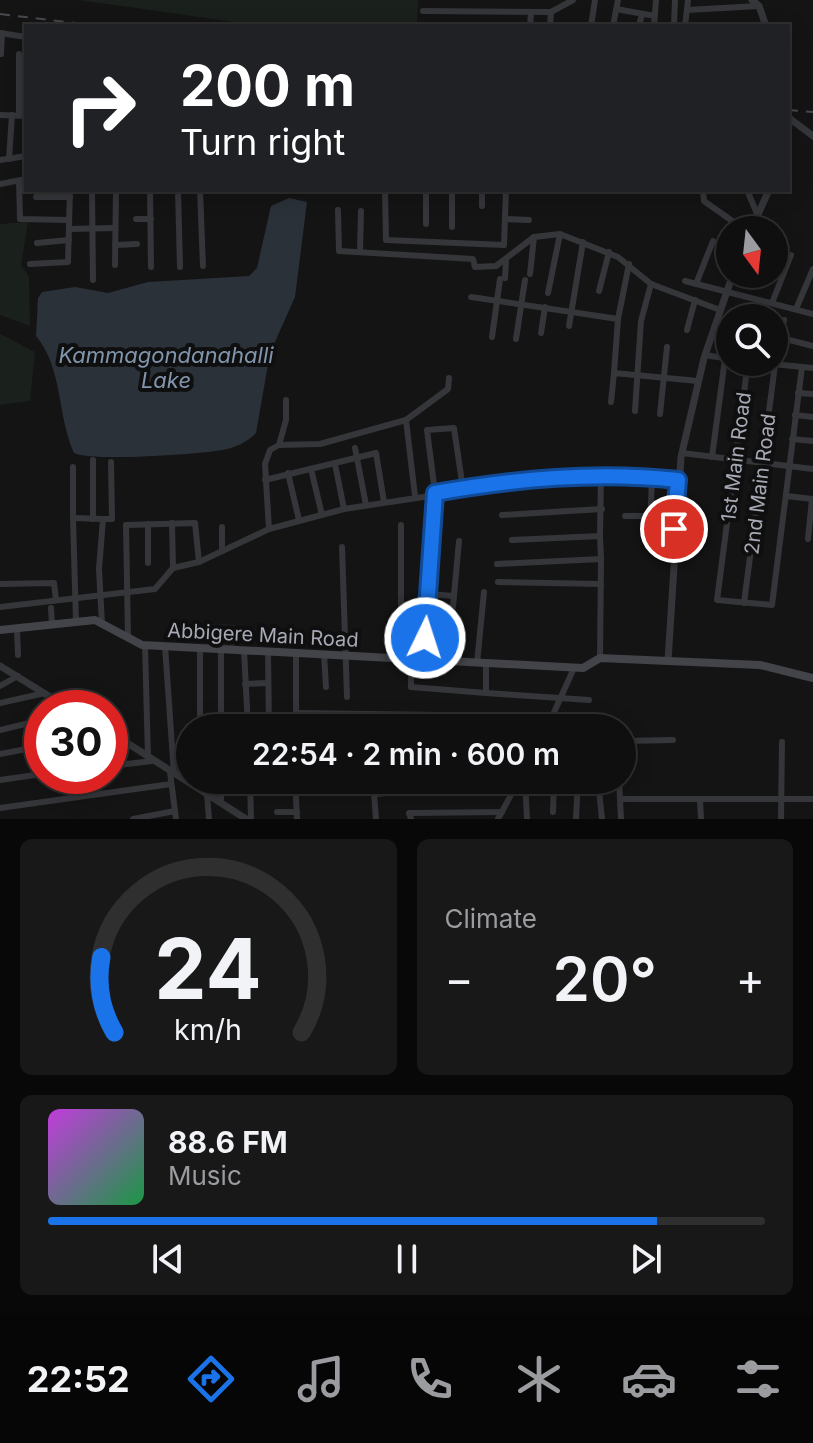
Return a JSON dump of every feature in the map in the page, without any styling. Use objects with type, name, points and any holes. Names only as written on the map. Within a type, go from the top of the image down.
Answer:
[{"type":"main road","name":"Abbigere Main Road","points":[[0,630],[95,620],[145,645],[574,668],[583,668],[600,658],[668,661],[778,667],[813,678]]},
{"type":"street","points":[[591,24],[595,0]]},
{"type":"street","points":[[613,24],[618,0]]},
{"type":"street","points":[[654,24],[656,0]]},
{"type":"street","points":[[674,24],[675,0]]},
{"type":"street","points":[[685,24],[688,0]]},
{"type":"street","points":[[752,0],[759,6],[765,24]]},
{"type":"street","points":[[423,11],[551,12],[568,1]]},
{"type":"street","points":[[687,10],[759,6]]},
{"type":"street","points":[[616,9],[655,16]]},
{"type":"street","points":[[550,24],[551,12]]},
{"type":"street","points":[[530,24],[531,13]]},
{"type":"street","points":[[640,24],[642,14]]},
{"type":"street","points":[[1,54],[1,33],[24,37]]},
{"type":"street","points":[[9,159],[19,115],[19,54]]},
{"type":"street","points":[[0,115],[19,115]]},
{"type":"street","points":[[790,119],[813,136]]},
{"type":"street","points":[[0,160],[24,156]]},
{"type":"street","points":[[0,184],[22,180],[20,219],[69,220]]},
{"type":"street","points":[[92,192],[93,280]]},
{"type":"street","points":[[115,265],[116,192]]},
{"type":"street","points":[[150,192],[151,267]]},
{"type":"street","points":[[178,192],[180,267]]},
{"type":"street","points":[[200,192],[203,266]]},
{"type":"street","points":[[385,192],[387,256]]},
{"type":"street","points":[[426,192],[426,224]]},
{"type":"street","points":[[452,192],[452,227]]},
{"type":"street","points":[[482,192],[482,206]]},
{"type":"street","points":[[386,240],[504,245],[506,192]]},
{"type":"street","points":[[703,192],[704,201],[725,216]]},
{"type":"street","points":[[748,192],[758,216]]},
{"type":"street","points":[[758,216],[768,192]]},
{"type":"street","points":[[30,264],[68,262],[70,194],[36,197]]},
{"type":"street","points":[[338,210],[338,250],[496,266],[534,237],[560,234],[609,252],[629,264],[651,284],[716,308]]},
{"type":"street","points":[[360,252],[361,211]]},
{"type":"street","points":[[136,219],[151,219]]},
{"type":"street","points":[[505,219],[529,220]]},
{"type":"street","points":[[69,229],[115,228]]},
{"type":"street","points":[[548,293],[560,234]]},
{"type":"street","points":[[516,339],[534,237]]},
{"type":"street","points":[[37,243],[69,240]]},
{"type":"street","points":[[696,284],[713,241]]},
{"type":"street","points":[[569,326],[583,242]]},
{"type":"street","points":[[115,245],[137,244]]},
{"type":"street","points":[[599,291],[609,252]]},
{"type":"street","points":[[772,303],[791,255]]},
{"type":"street","points":[[492,337],[506,261]]},
{"type":"street","points":[[611,402],[618,319],[629,264]]},
{"type":"street","points":[[796,309],[813,269]]},
{"type":"street","points":[[685,281],[813,314]]},
{"type":"street","points":[[635,411],[641,321],[651,284]]},
{"type":"street","points":[[722,304],[728,288]]},
{"type":"street","points":[[471,297],[618,319]]},
{"type":"street","points":[[687,330],[695,300]]},
{"type":"street","points":[[541,333],[545,307]]},
{"type":"street","points":[[668,661],[678,480],[698,381],[716,322]]},
{"type":"street","points":[[788,340],[813,346]]},
{"type":"street","points":[[660,414],[667,347]]},
{"type":"street","points":[[705,355],[716,357]]},
{"type":"street","points":[[788,366],[813,368]]},
{"type":"street","points":[[744,603],[772,605],[802,367]]},
{"type":"street","points":[[614,373],[698,381]]},
{"type":"street","points":[[712,457],[725,376]]},
{"type":"street","name":"1st Main Road","points":[[744,603],[717,600],[748,376]]},
{"type":"street","name":"2nd Main Road","points":[[744,603],[774,376]]},
{"type":"street","points":[[269,529],[265,460],[270,450],[279,445],[320,444],[406,420],[448,389],[449,378]]},
{"type":"street","points":[[798,393],[813,394]]},
{"type":"street","points":[[279,445],[286,420],[286,400]]},
{"type":"street","points":[[795,415],[813,417]]},
{"type":"street","points":[[406,420],[415,496]]},
{"type":"street","points":[[424,660],[435,493],[427,430],[454,428],[463,489]]},
{"type":"street","points":[[792,439],[813,441]]},
{"type":"street","points":[[355,448],[366,505]]},
{"type":"street","points":[[265,480],[376,453],[384,502]]},
{"type":"street","points":[[682,453],[813,469]]},
{"type":"street","points":[[93,460],[93,519]]},
{"type":"street","points":[[73,518],[112,519],[111,462]]},
{"type":"street","points":[[335,464],[344,509]]},
{"type":"street","points":[[73,467],[76,622]]},
{"type":"street","points":[[311,469],[322,515]]},
{"type":"street","points":[[288,473],[299,520]]},
{"type":"street","points":[[0,607],[155,589],[173,568],[199,562],[269,529],[344,509],[463,489],[601,475],[678,480]]},
{"type":"street","points":[[600,658],[601,475]]},
{"type":"street","points":[[650,531],[652,477]]},
{"type":"street","points":[[786,496],[813,499],[808,539]]},
{"type":"street","points":[[502,515],[602,509]]},
{"type":"street","points":[[625,516],[650,516]]},
{"type":"street","points":[[102,624],[103,519]]},
{"type":"street","points":[[172,523],[173,568]]},
{"type":"street","points":[[128,638],[126,525],[195,523],[199,562]]},
{"type":"street","points":[[148,524],[148,563]]},
{"type":"street","points":[[401,525],[401,659]]},
{"type":"street","points":[[222,527],[222,551]]},
{"type":"street","points":[[512,540],[600,536]]},
{"type":"street","points":[[448,661],[459,541]]},
{"type":"street","points":[[342,547],[347,697]]},
{"type":"street","points":[[497,564],[601,559]]},
{"type":"street","points":[[498,582],[601,584]]},
{"type":"street","points":[[0,584],[54,583],[56,600]]},
{"type":"street","points":[[484,592],[482,663],[486,693]]},
{"type":"street","points":[[429,594],[454,596]]},
{"type":"street","points":[[51,608],[52,625]]},
{"type":"street","points":[[17,629],[18,655]]},
{"type":"street","points":[[145,645],[152,759]]},
{"type":"street","points":[[133,819],[176,815],[171,784],[165,646]]},
{"type":"street","points":[[200,648],[200,714]]},
{"type":"street","points":[[221,649],[221,714]]},
{"type":"street","points":[[244,650],[247,714]]},
{"type":"street","points":[[268,651],[269,714]]},
{"type":"street","points":[[296,653],[297,713],[368,714]]},
{"type":"street","points":[[324,654],[326,687]]},
{"type":"street","points":[[411,659],[411,687],[589,700]]},
{"type":"street","points":[[0,666],[40,690]]},
{"type":"street","points":[[554,714],[574,668]]},
{"type":"street","points":[[0,686],[18,676]]},
{"type":"street","points":[[245,684],[268,683]]},
{"type":"street","points":[[0,703],[24,698]]},
{"type":"street","points":[[0,730],[24,724]]},
{"type":"street","points":[[636,741],[673,740]]},
{"type":"street","points":[[781,819],[782,742]]},
{"type":"street","points":[[128,745],[176,774]]},
{"type":"street","points":[[0,754],[24,749]]},
{"type":"street","points":[[128,763],[152,759]]},
{"type":"street","points":[[0,780],[24,777]]},
{"type":"street","points":[[0,808],[171,784]]},
{"type":"street","points":[[207,794],[248,819],[249,794]]},
{"type":"street","points":[[207,794],[209,819]]},
{"type":"street","points":[[221,794],[221,803]]},
{"type":"street","points":[[277,812],[297,816],[296,794]]},
{"type":"street","points":[[375,794],[376,819]]},
{"type":"street","points":[[402,819],[410,816],[500,815],[513,794]]},
{"type":"street","points":[[524,794],[527,819]]},
{"type":"street","points":[[553,812],[554,794]]},
{"type":"street","points":[[576,819],[577,794]]},
{"type":"street","points":[[599,794],[602,819]]},
{"type":"street","points":[[620,794],[621,819]]},
{"type":"street","points":[[620,799],[813,799]]},
{"type":"street","points":[[700,800],[701,819]]},
{"type":"street","points":[[229,808],[230,819]]},
{"type":"shaded area","points":[[79,0],[418,0],[417,24],[249,24]]},
{"type":"shaded area","points":[[28,222],[21,265],[29,277],[30,326],[0,315],[0,224]]},
{"type":"shaded area","points":[[0,334],[35,352],[30,401],[0,405]]},
{"type":"shaded area","points":[[213,624],[236,625],[234,650],[206,648]]},
{"type":"water","name":"Kammagondanahalli Lake","points":[[289,198],[307,202],[295,297],[270,353],[256,433],[236,446],[210,452],[123,457],[74,453],[51,362],[36,336],[38,298],[42,292],[75,287],[108,293],[148,282],[249,276],[257,268],[271,206]]},
{"type":"railway","points":[[0,14],[83,24]]},
{"type":"railway","points":[[790,110],[813,112]]},
{"type":"route","points":[[425,638],[435,493],[505,482],[601,475],[678,480],[674,529]]}]
